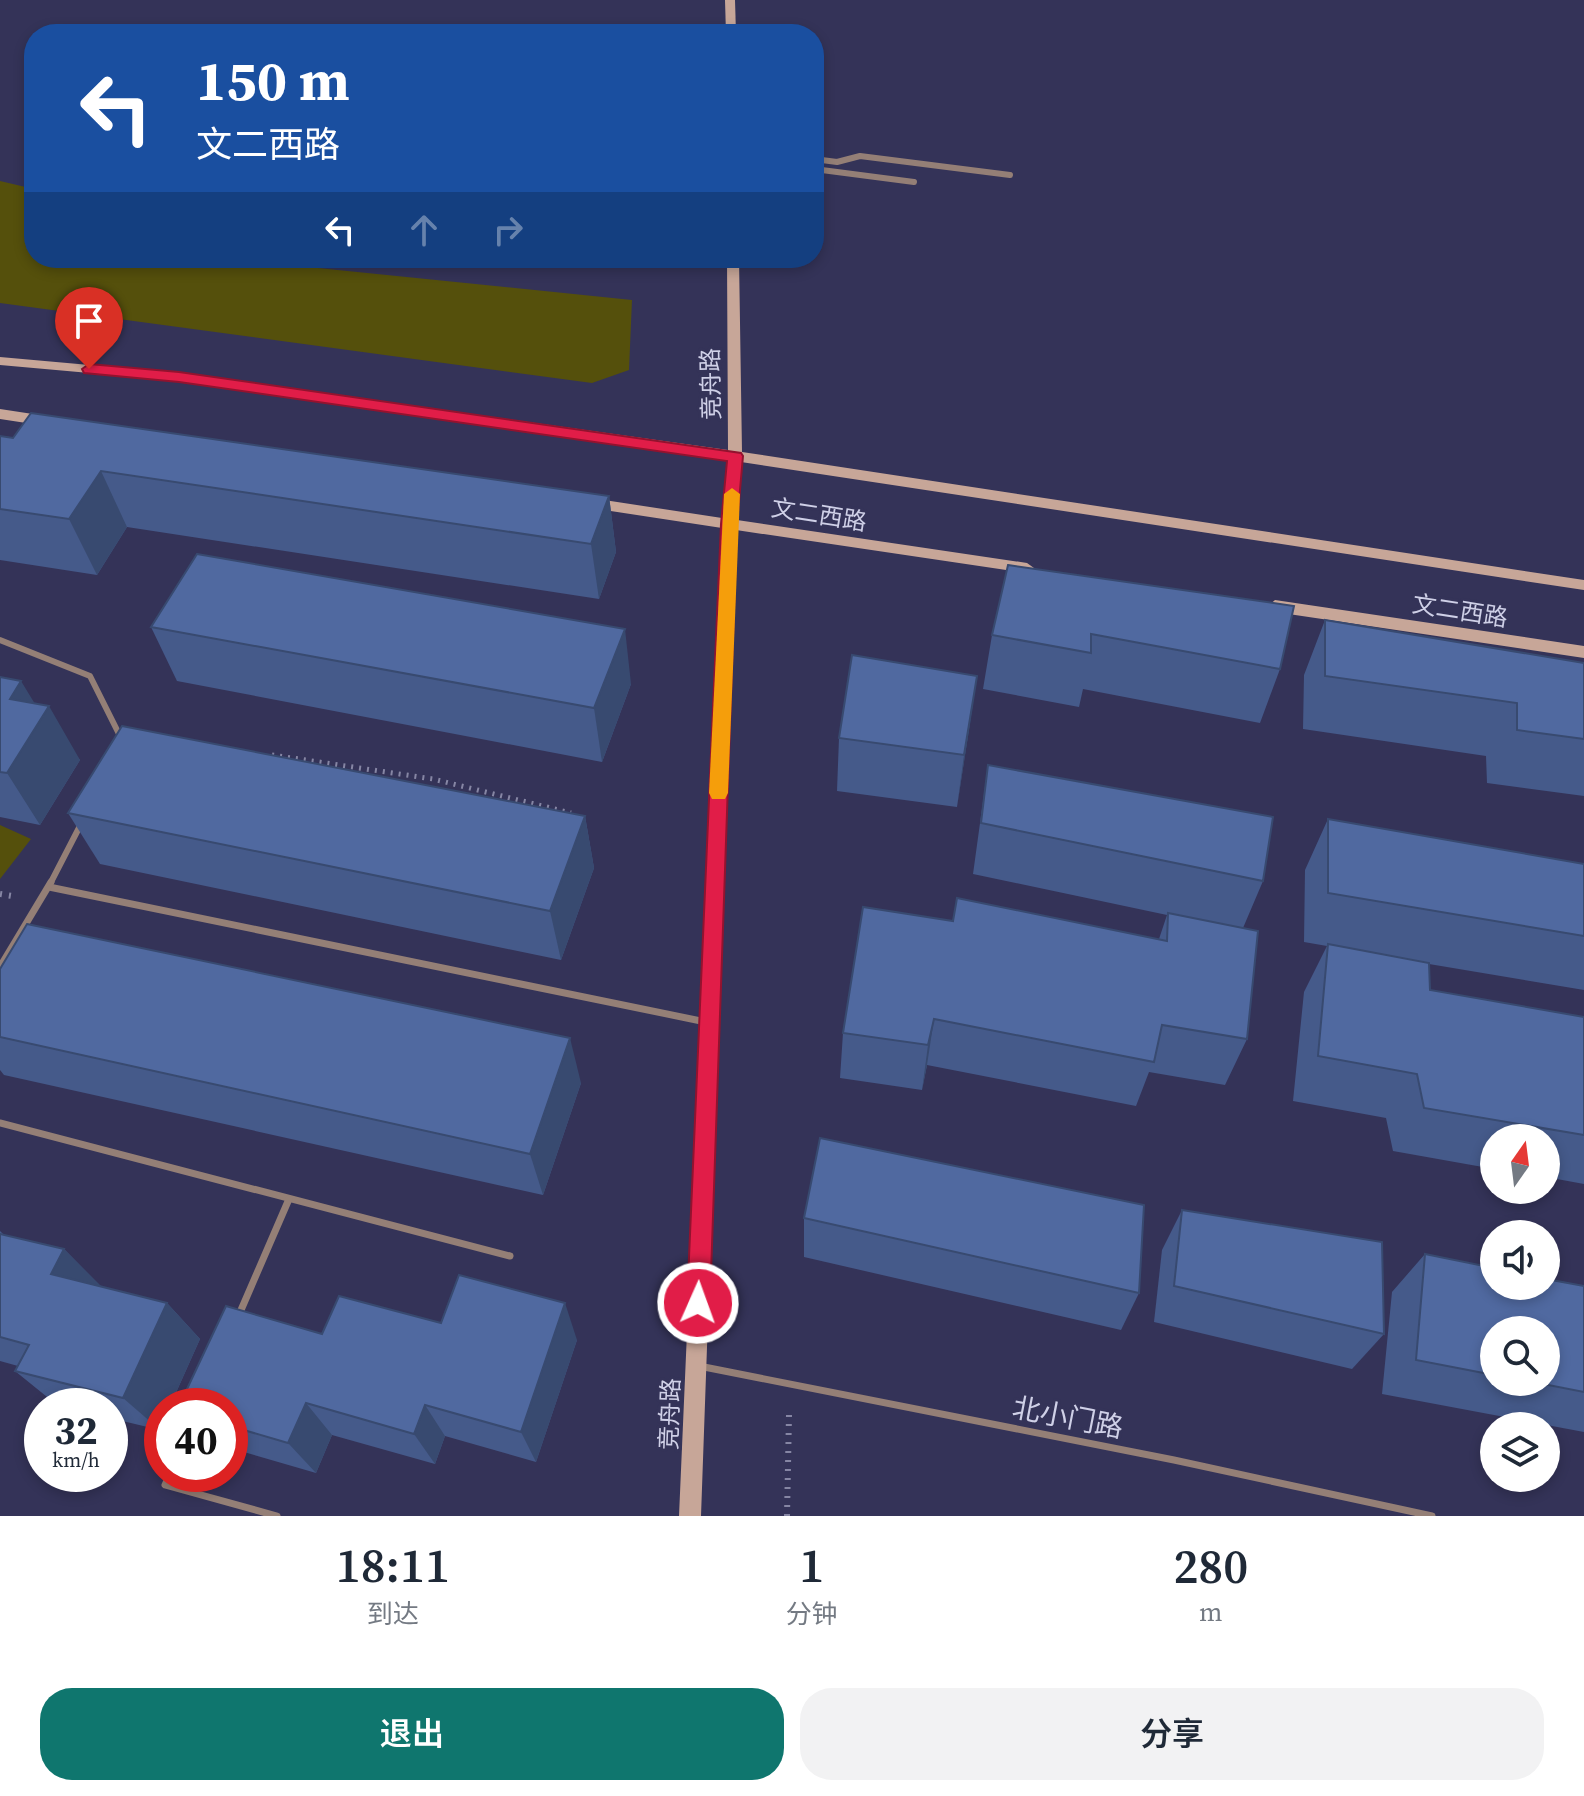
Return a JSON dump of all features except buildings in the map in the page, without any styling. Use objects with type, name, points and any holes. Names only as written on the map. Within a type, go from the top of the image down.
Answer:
[{"type":"main road","points":[[730,0],[731,24]]},
{"type":"main road","name":"竞舟路","points":[[690,1516],[729,524],[735,456],[733,268]]},
{"type":"main road","name":"文二西路","points":[[0,361],[179,377],[735,456],[1584,585]]},
{"type":"main road","points":[[0,414],[62,424]]},
{"type":"main road","name":"文二西路","points":[[574,500],[1043,571]]},
{"type":"main road","name":"文二西路","points":[[1263,604],[1584,652]]},
{"type":"street","points":[[824,160],[837,162],[860,156],[1010,175]]},
{"type":"street","points":[[824,170],[914,182]]},
{"type":"lane","points":[[0,640],[90,676],[123,742]]},
{"type":"lane","points":[[0,967],[49,887],[83,821]]},
{"type":"lane","points":[[49,887],[709,1023]]},
{"type":"lane","points":[[0,1123],[510,1256]]},
{"type":"lane","points":[[235,1323],[289,1199]]},
{"type":"lane","name":"北小门路","points":[[696,1365],[1174,1460],[1432,1516]]},
{"type":"lane","points":[[190,1492],[277,1516]]},
{"type":"path","points":[[267,755],[433,779],[571,813]]},
{"type":"path","points":[[787,1516],[789,1415],[816,1391]]},
{"type":"shaded area","points":[[0,181],[24,187],[24,268],[319,268],[632,300],[629,370],[592,383],[0,303]]},
{"type":"shaded area","points":[[0,825],[31,839],[0,879]]},
{"type":"slow traffic","points":[[718,793],[732,494]]},
{"type":"route","points":[[89,369],[179,377],[735,456],[729,524],[698,1303]]}]
